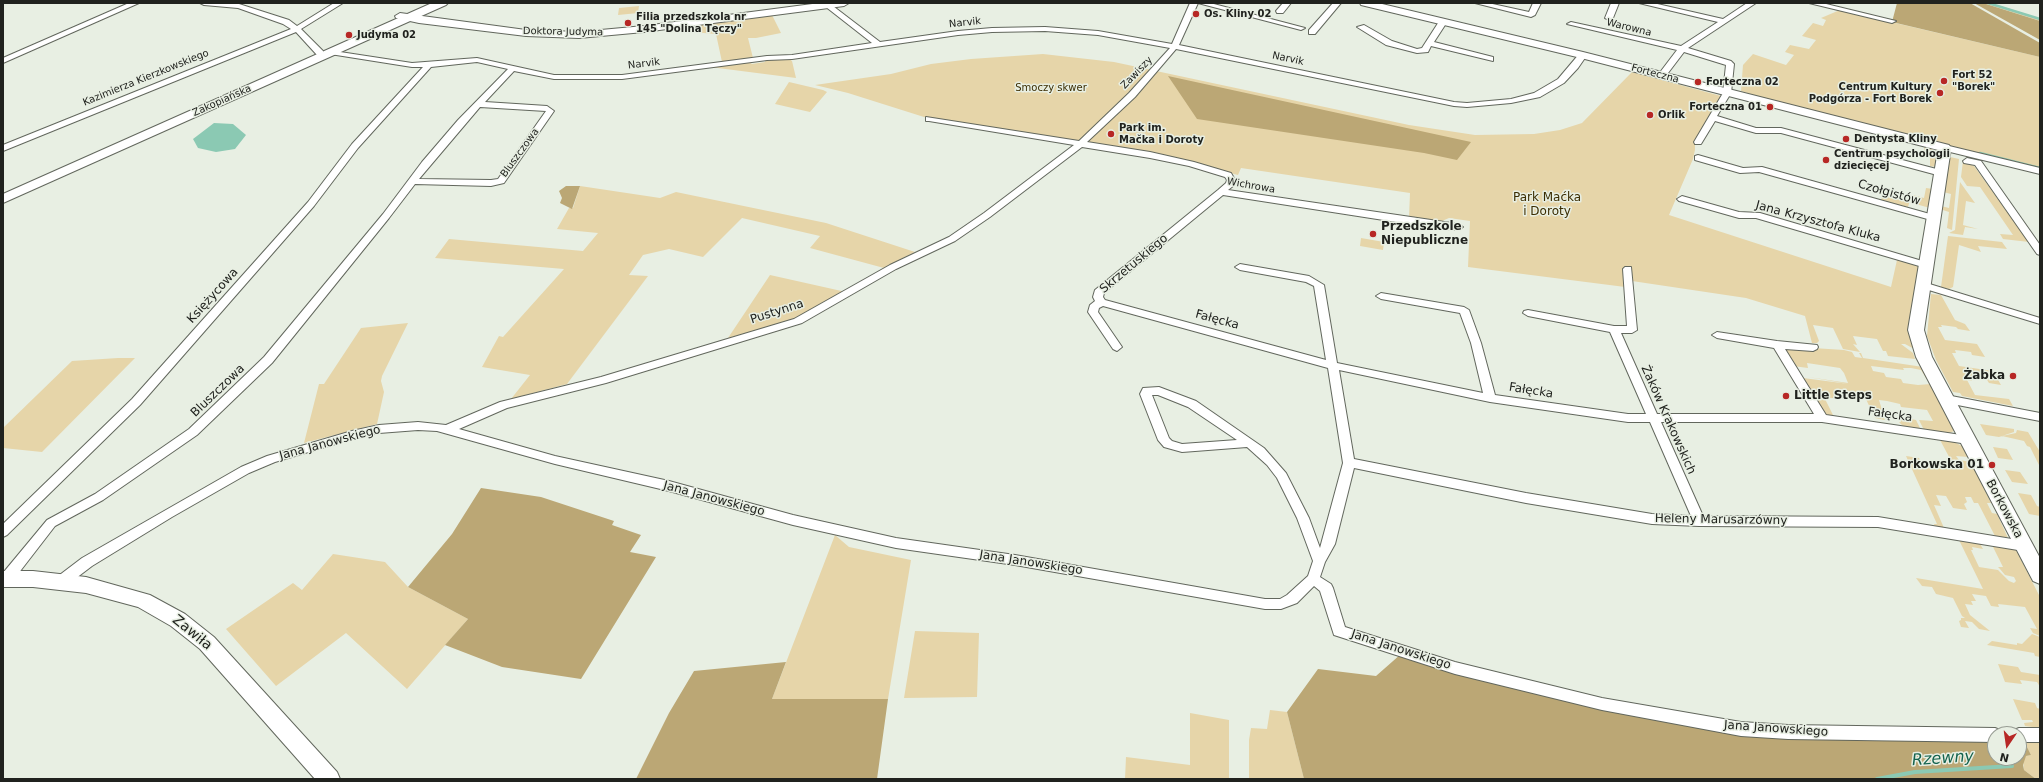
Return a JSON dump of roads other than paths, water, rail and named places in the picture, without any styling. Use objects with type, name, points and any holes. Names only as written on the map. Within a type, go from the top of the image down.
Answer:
[{"type":"main road","name":"Zakopiańska","points":[[403,18],[431,3]]},
{"type":"main road","name":"Zakopiańska","points":[[3,194],[403,18],[442,3]]},
{"type":"main road","name":"Zakopiańska","points":[[3,199],[325,52]]},
{"type":"street","points":[[3,61],[130,3]]},
{"type":"street","points":[[204,3],[241,4],[286,22],[325,52]]},
{"type":"street","name":"Kazimierza Kierzkowskiego","points":[[3,148],[297,29],[339,3]]},
{"type":"street","name":"Doktora Judyma","points":[[403,18],[526,33],[579,35],[644,29],[844,3]]},
{"type":"street","name":"Zawiszy","points":[[1079,145],[1154,72],[1175,46],[1194,3]]},
{"type":"street","points":[[1202,3],[1301,28]]},
{"type":"street","points":[[1280,11],[1287,3]]},
{"type":"street","points":[[1312,32],[1337,3]]},
{"type":"street","name":"Forteczna","points":[[1365,3],[1583,55],[1945,148]]},
{"type":"street","points":[[1479,3],[1531,15],[1537,3]]},
{"type":"street","points":[[1609,18],[1615,3]]},
{"type":"street","points":[[1643,3],[1724,21]]},
{"type":"street","points":[[1662,76],[1682,49],[1752,3]]},
{"type":"street","points":[[1813,3],[1892,21]]},
{"type":"street","points":[[830,5],[878,44]]},
{"type":"street","points":[[1361,27],[1389,43],[1404,49],[1417,51],[1425,50],[1443,22]]},
{"type":"street","name":"Warowna","points":[[1571,24],[1682,49],[1728,63],[1730,64],[1727,93]]},
{"type":"street","name":"Narvik","points":[[325,52],[412,65],[429,65],[477,60],[554,77],[622,77],[768,58],[792,57],[958,33],[1016,29],[1098,33],[1175,46],[1460,104],[1511,101],[1537,95],[1561,80],[1575,66],[1583,55]]},
{"type":"street","points":[[1429,44],[1490,59]]},
{"type":"street","name":"Księżycowa","points":[[3,532],[136,402],[311,204],[359,140],[429,65]]},
{"type":"street","name":"Bluszczowa","points":[[5,579],[51,524],[99,497],[175,446],[238,390],[281,345],[323,291],[386,216],[411,181],[448,137],[513,68]]},
{"type":"street","points":[[1698,142],[1714,118],[1727,93]]},
{"type":"street","name":"Bluszczowa","points":[[411,181],[491,183],[501,181],[550,111],[547,108],[479,104]]},
{"type":"street","points":[[1714,118],[1756,130],[1781,131],[1941,173]]},
{"type":"street","name":"Wichrowa","points":[[929,119],[1079,145],[1150,155],[1221,172],[1228,175],[1231,180],[1230,184],[1221,192]]},
{"type":"street","name":"Pustynna","points":[[448,429],[504,405],[602,380],[798,321],[893,267],[966,230],[1079,145]]},
{"type":"street","points":[[1945,148],[2040,171]]},
{"type":"street","name":"Borkowska","points":[[1945,148],[1916,330],[1924,357],[2040,576]]},
{"type":"street","name":"Czołgistów","points":[[1698,158],[1744,171],[1759,169],[1934,218]]},
{"type":"street","points":[[1967,161],[1978,163],[2039,248]]},
{"type":"street","name":"Wichrowa","points":[[1221,192],[1435,225],[1458,227]]},
{"type":"street","name":"Skrzetuskiego","points":[[1117,347],[1093,312],[1094,307],[1101,302],[1098,297],[1100,291],[1221,192]]},
{"type":"street","name":"Jana Krzysztofa Kluka","points":[[1682,199],[1739,215],[1757,216],[1926,265]]},
{"type":"street","points":[[1240,267],[1309,279],[1319,285],[1331,365],[1349,463],[1329,544],[1319,561],[1313,579]]},
{"type":"street","points":[[1528,313],[1614,329],[1632,330],[1628,269]]},
{"type":"street","points":[[1923,285],[2040,321]]},
{"type":"street","points":[[1381,296],[1464,310],[1476,343],[1490,398]]},
{"type":"street","name":"Fałęcka","points":[[1101,302],[1331,365],[1490,398],[1615,417],[1654,419],[1822,418],[1968,440]]},
{"type":"street","name":"Żaków Krakowskich","points":[[1614,329],[1699,521]]},
{"type":"street","points":[[1717,335],[1777,344],[1813,346]]},
{"type":"street","points":[[1777,344],[1822,418]]},
{"type":"street","points":[[1248,443],[1182,448],[1168,444],[1164,440],[1146,394],[1147,391],[1159,391],[1192,404],[1248,443],[1271,462],[1282,476],[1303,518],[1319,561]]},
{"type":"street","points":[[1946,399],[2040,417]]},
{"type":"street","name":"Jana Janowskiego","points":[[62,581],[87,562],[244,470],[270,459],[323,443],[379,429],[418,426],[448,429],[555,460],[676,488],[793,520],[903,544],[1051,566],[1265,604],[1281,604],[1292,599],[1313,579],[1326,588],[1339,631],[1455,668],[1602,704],[1741,729],[1796,732],[1987,735]]},
{"type":"street","name":"Heleny Marusarzówny","points":[[1349,463],[1526,498],[1674,521],[1878,522],[2024,546]]},
{"type":"street","name":"Zawiła","points":[[5,579],[62,581],[86,585],[143,601],[166,613],[195,632],[232,670],[329,779]]},
{"type":"street","points":[[2027,735],[2040,736]]},
{"type":"waterway","points":[[1988,3],[2040,19]]},
{"type":"waterway","points":[[1980,153],[2040,168]]},
{"type":"waterway","name":"Rzewny","points":[[1877,779],[1915,772],[2012,766]]},
{"type":"place","name":"Os. Kliny 02","points":[[1196,14]]},
{"type":"place","name":"Filia przedszkola nr 145 \"Dolina Tęczy\"","points":[[628,23]]},
{"type":"place","name":"Judyma 02","points":[[349,35]]},
{"type":"place","name":"Fort 52 \"Borek\"","points":[[1944,81]]},
{"type":"place","name":"Forteczna 02","points":[[1698,82]]},
{"type":"place","name":"Centrum Kultury Podgórza - Fort Borek","points":[[1940,93]]},
{"type":"place","name":"Forteczna 01","points":[[1770,107]]},
{"type":"place","name":"Orlik","points":[[1650,115]]},
{"type":"place","name":"Park im. Mačka i Doroty","points":[[1111,134]]},
{"type":"place","name":"Dentysta Kliny","points":[[1846,139]]},
{"type":"place","name":"Centrum psychologii dziecięcej","points":[[1826,160]]},
{"type":"place","name":"Przedszkole Niepubliczne","points":[[1373,234]]},
{"type":"place","name":"Żabka","points":[[2013,376]]},
{"type":"place","name":"Little Steps","points":[[1786,396]]},
{"type":"place","name":"Borkowska 01","points":[[1992,465]]},
{"type":"park label","name":"Smoczy skwer","points":[[1051,88]]},
{"type":"park label","name":"Park Maćka i Doroty","points":[[1547,205]]}]
